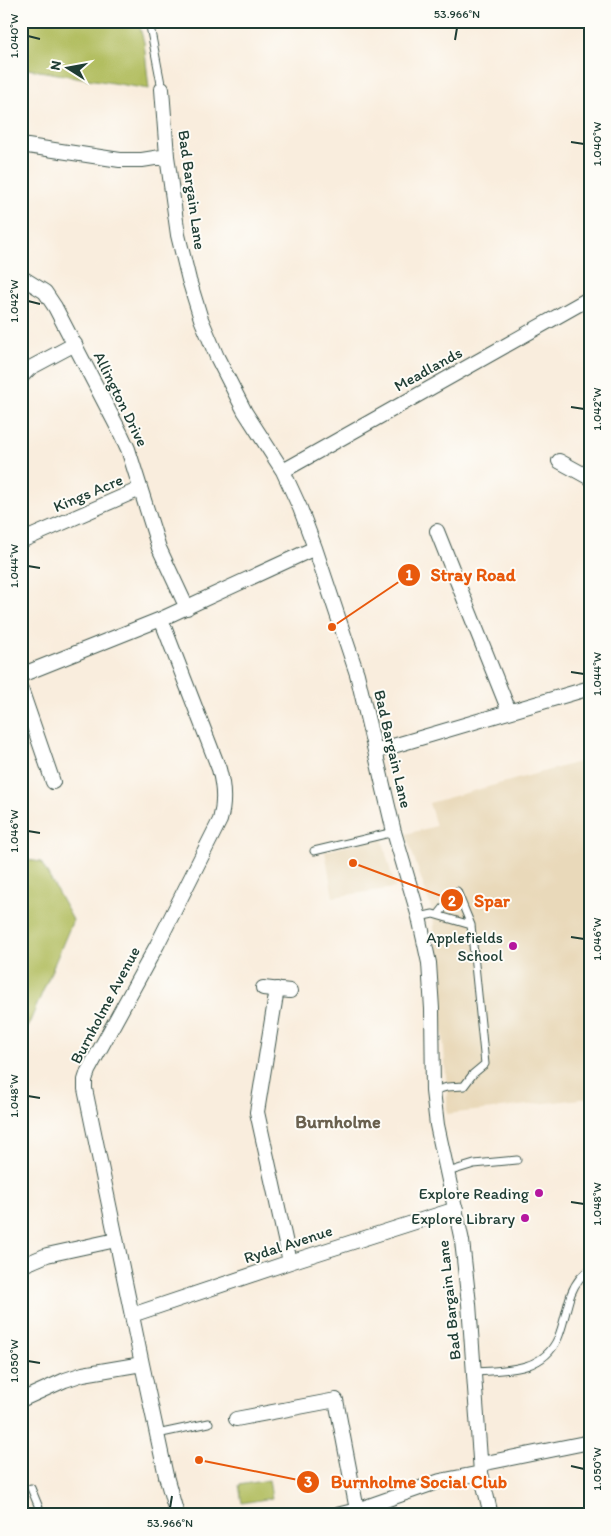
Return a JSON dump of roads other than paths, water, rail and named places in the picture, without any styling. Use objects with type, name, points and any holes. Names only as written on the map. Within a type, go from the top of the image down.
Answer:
[{"type":"street","name":"Bad Bargain Lane","points":[[162,89],[178,235],[188,280],[201,319],[234,394],[283,470],[315,548],[358,674],[394,832],[420,917],[429,963],[432,1010],[433,1091],[437,1125],[462,1241],[469,1304],[481,1468],[491,1515]]},
{"type":"street","points":[[21,145],[120,160],[142,160],[168,156]]},
{"type":"street","name":"Allington Drive","points":[[21,277],[44,292],[55,306],[121,434],[159,548],[187,608]]},
{"type":"street","name":"Meadlands","points":[[283,470],[590,298]]},
{"type":"street","points":[[21,377],[30,368],[75,344]]},
{"type":"street","points":[[559,461],[590,478]]},
{"type":"street","name":"Kings Acre","points":[[21,540],[140,489]]},
{"type":"street","points":[[437,531],[509,711]]},
{"type":"street","points":[[21,675],[187,608],[315,548]]},
{"type":"street","name":"Burnholme Avenue","points":[[161,619],[219,769],[223,782],[223,809],[220,820],[157,945],[88,1071],[85,1080],[87,1099],[142,1364],[177,1515]]},
{"type":"street","points":[[376,751],[590,688]]},
{"type":"street","points":[[21,689],[53,782]]},
{"type":"street","points":[[277,989],[258,1112],[290,1262]]},
{"type":"street","name":"Rydal Avenue","points":[[132,1315],[456,1209]]},
{"type":"street","points":[[21,1266],[48,1255],[116,1240]]},
{"type":"street","points":[[21,1400],[82,1374],[142,1364]]},
{"type":"street","points":[[236,1419],[336,1400],[357,1510]]},
{"type":"street","points":[[336,1515],[357,1510],[481,1468],[590,1442]]},
{"type":"lane","name":"Bad Bargain Lane","points":[[149,21],[162,89]]},
{"type":"lane","points":[[314,851],[394,832]]},
{"type":"lane","points":[[433,1091],[447,1087],[464,1086],[473,1074],[485,1064],[471,925],[457,891],[438,915]]},
{"type":"lane","points":[[420,917],[433,914],[471,925]]},
{"type":"lane","points":[[448,1172],[474,1164],[517,1160]]},
{"type":"lane","points":[[474,1372],[528,1366],[550,1352],[559,1337],[567,1306],[575,1286],[584,1273],[590,1270]]},
{"type":"lane","points":[[157,1434],[209,1423]]},
{"type":"lane","points":[[32,1488],[42,1515]]},
{"type":"place","name":"Stray Road","points":[[332,627]]},
{"type":"place","name":"Spar","points":[[353,863]]},
{"type":"place","name":"Applefields School","points":[[513,946]]},
{"type":"place","name":"Explore Reading","points":[[539,1193]]},
{"type":"place","name":"Explore Library","points":[[525,1218]]},
{"type":"place","name":"Burnholme Social Club","points":[[199,1460]]},
{"type":"district","name":"Burnholme","points":[[338,1122]]}]
